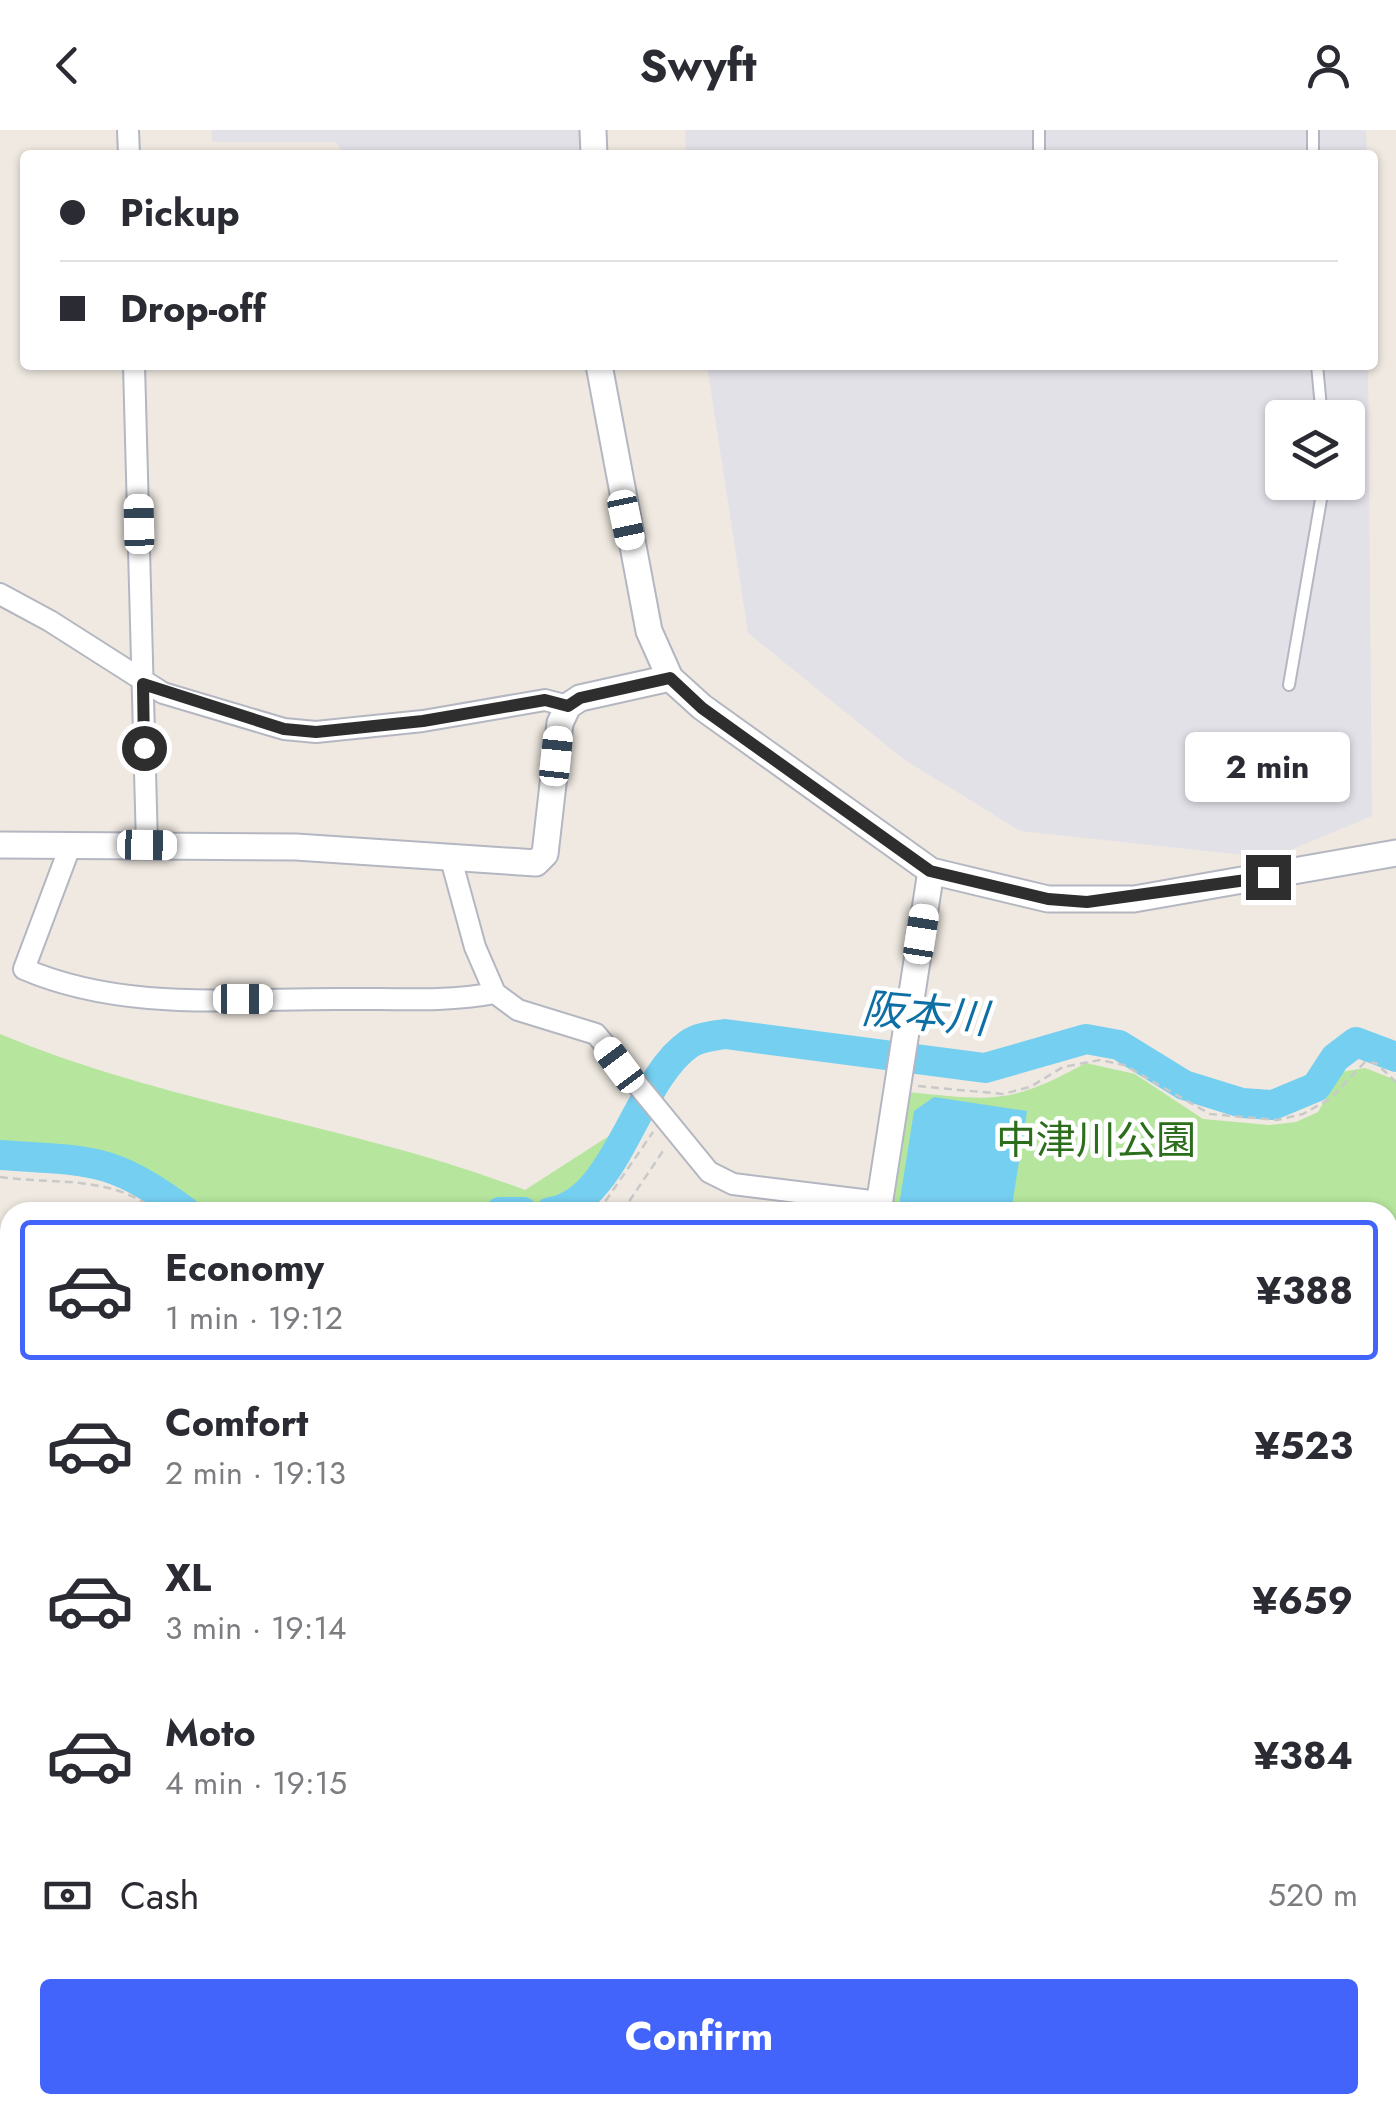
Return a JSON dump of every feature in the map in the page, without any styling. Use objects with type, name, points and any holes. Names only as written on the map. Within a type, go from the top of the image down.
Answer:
[{"type":"street","points":[[134,370],[147,845]]},
{"type":"street","points":[[600,370],[649,631],[670,678],[702,708],[930,871],[1048,899],[1087,902],[1202,889],[1396,853]]},
{"type":"street","points":[[0,594],[50,621],[143,684],[284,729],[316,732],[423,721],[545,700],[568,706]]},
{"type":"street","points":[[0,844],[296,846],[536,863],[545,854],[560,723],[568,706],[580,698],[670,678]]},
{"type":"street","points":[[71,844],[24,970],[55,982],[128,999],[434,998],[495,993]]},
{"type":"street","points":[[451,858],[475,947],[495,993],[518,1010],[596,1034],[709,1172],[732,1184],[846,1202]]},
{"type":"street","points":[[879,1202],[930,871]]},
{"type":"lane","points":[[1318,370],[1321,400]]},
{"type":"lane","points":[[1290,685],[1321,500]]},
{"type":"path","points":[[898,1078],[946,1091],[1002,1094],[1030,1086],[1063,1067],[1100,1060],[1124,1065],[1210,1114],[1278,1120],[1303,1114],[1331,1098],[1365,1062],[1376,1063],[1396,1082]]},
{"type":"path","points":[[605,1202],[662,1116]]},
{"type":"path","points":[[629,1202],[668,1145],[678,1138]]},
{"type":"path","points":[[0,1176],[96,1184],[130,1194],[142,1202]]},
{"type":"shaded area","points":[[211,130],[587,130],[588,150],[342,150],[336,142],[212,142]]},
{"type":"shaded area","points":[[685,130],[1366,130],[1367,150],[686,150]]},
{"type":"shaded area","points":[[708,370],[1368,370],[1372,816],[1271,858],[1020,831],[902,758],[748,633]]},
{"type":"green space","points":[[0,1034],[129,1079],[395,1148],[525,1190],[612,1134],[592,1169],[559,1202],[182,1202],[148,1175],[121,1161],[0,1148]]},
{"type":"green space","name":"中津川公園","points":[[1086,1063],[1135,1074],[1203,1119],[1269,1125],[1296,1122],[1318,1112],[1341,1072],[1365,1068],[1396,1080],[1396,1202],[890,1202],[906,1092],[999,1097],[1059,1077]]},
{"type":"water","points":[[934,1097],[1027,1111],[1013,1202],[900,1202],[914,1111]]},
{"type":"waterway","name":"阪本川","points":[[575,1202],[593,1187],[609,1164],[671,1061],[689,1044],[711,1036],[725,1034],[985,1068],[1086,1039],[1119,1045],[1184,1085],[1242,1103],[1273,1105],[1316,1087],[1335,1058],[1356,1042],[1396,1057]]},
{"type":"waterway","name":"阪本川","points":[[0,1155],[99,1165],[138,1180],[172,1202]]},
{"type":"route","points":[[144,748],[143,684],[163,694],[284,729],[316,732],[423,721],[545,700],[568,706],[580,698],[670,678],[702,708],[930,871],[1048,899],[1087,902],[1134,899],[1268,877]]}]
